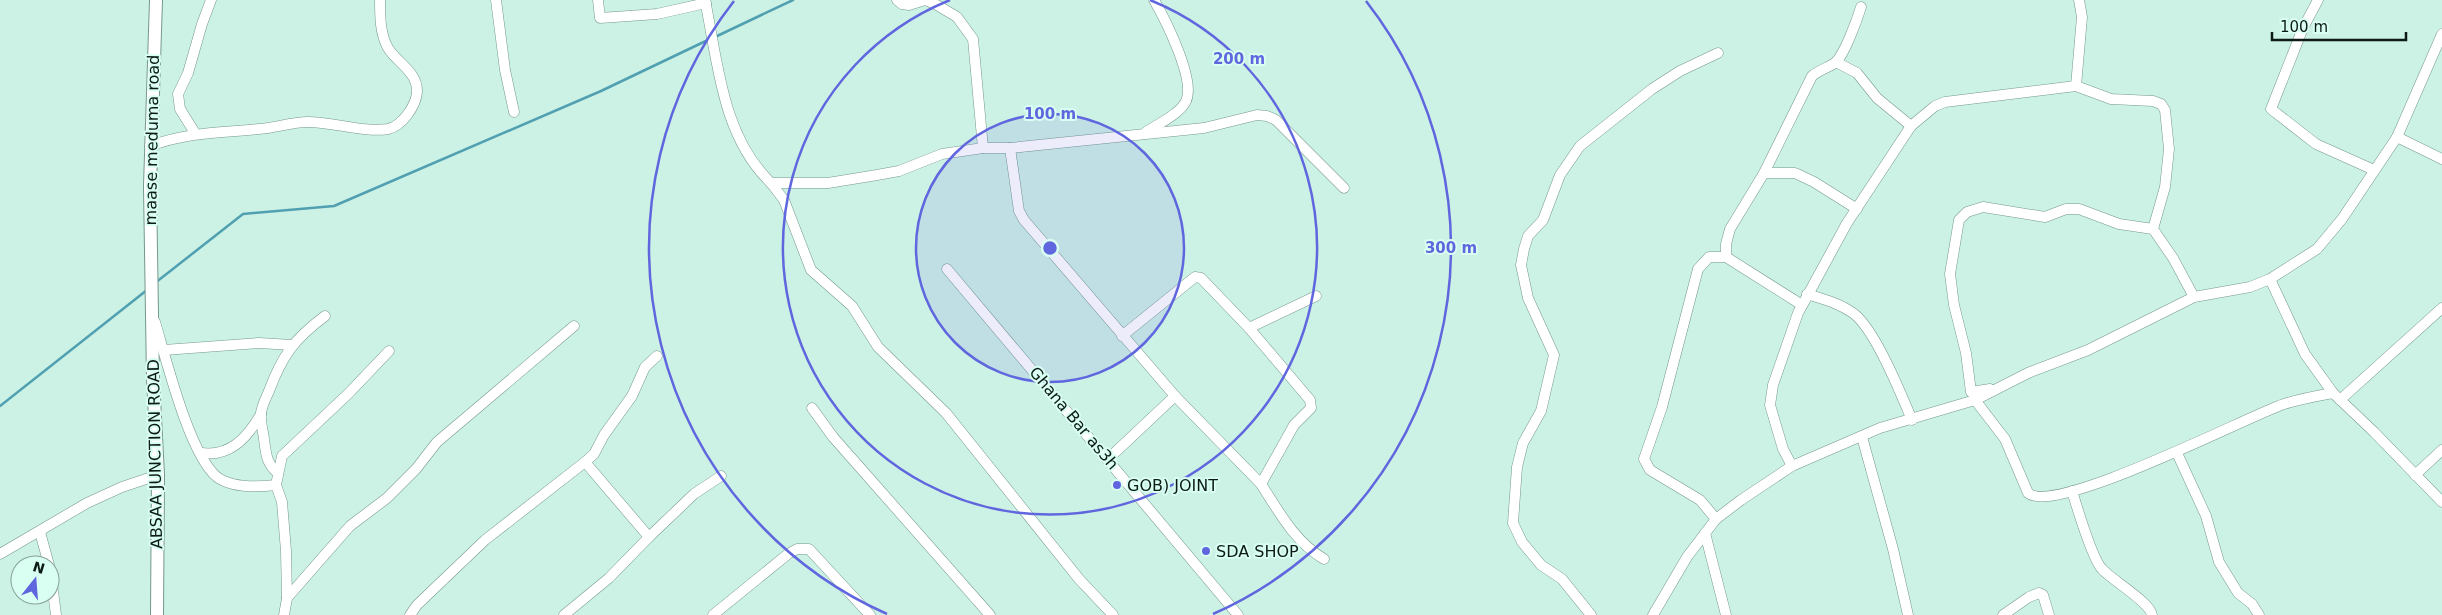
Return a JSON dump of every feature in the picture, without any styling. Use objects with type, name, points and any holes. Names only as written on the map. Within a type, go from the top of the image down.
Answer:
[{"type":"street","name":"maase meduma road","points":[[152,293],[150,146],[156,0]]},
{"type":"street","points":[[195,134],[180,110],[178,94],[188,73],[211,0]]},
{"type":"street","points":[[150,146],[175,137],[259,129],[306,122],[387,129],[398,125],[413,104],[417,92],[415,82],[408,71],[389,50],[385,41],[382,31],[380,0]]},
{"type":"street","points":[[496,0],[505,70],[514,112]]},
{"type":"street","points":[[598,0],[600,18],[658,14],[706,1],[726,106],[733,126],[748,155],[784,200],[812,270],[852,306],[878,347],[946,412],[1079,579],[1113,615]]},
{"type":"street","points":[[897,0],[902,4],[909,5],[925,0],[937,5],[957,18],[973,39],[983,148]]},
{"type":"street","points":[[1145,133],[1179,110],[1186,102],[1188,91],[1178,47],[1154,0]]},
{"type":"street","points":[[2076,86],[2082,17],[2079,0]]},
{"type":"street","points":[[2318,0],[2303,28],[2271,109],[2316,144],[2374,170]]},
{"type":"street","points":[[1726,257],[1726,244],[1730,229],[1764,173],[1812,76],[1822,68],[1836,62],[1854,29],[1861,7]]},
{"type":"street","points":[[1653,615],[1687,557],[1716,520],[1792,466],[1880,428],[1975,400],[2028,373],[2088,350],[2194,298],[2250,287],[2270,279],[2317,249],[2342,219],[2397,137],[2442,34]]},
{"type":"street","points":[[1591,615],[1562,579],[1541,565],[1522,542],[1513,523],[1517,467],[1523,443],[1542,411],[1554,355],[1528,298],[1521,265],[1524,249],[1528,236],[1543,220],[1560,175],[1580,146],[1652,89],[1680,71],[1718,54]]},
{"type":"street","points":[[1836,62],[1857,73],[1878,98],[1912,126]]},
{"type":"street","points":[[1792,466],[1783,449],[1770,405],[1773,385],[1802,305],[1857,209],[1912,126],[1935,106],[1944,102],[2076,86],[2111,99],[2153,101],[2161,104],[2165,110],[2169,149],[2165,187],[2153,229]]},
{"type":"street","points":[[771,183],[828,183],[899,172],[942,154],[983,148],[1010,148],[1204,128],[1257,115],[1267,116],[1276,120],[1344,188]]},
{"type":"street","points":[[2397,137],[2442,159]]},
{"type":"street","points":[[1010,148],[1019,211],[1024,220],[1175,396],[1261,484],[1291,530],[1313,552],[1324,559]]},
{"type":"street","points":[[1764,173],[1795,173],[1814,182],[1857,209]]},
{"type":"street","points":[[2012,382],[1996,388],[1971,392],[1966,353],[1954,305],[1950,274],[1959,220],[1968,212],[1983,208],[2045,217],[2066,209],[2078,209],[2119,224],[2153,229],[2173,258],[2194,298]]},
{"type":"street","points":[[1716,520],[1700,500],[1650,470],[1644,459],[1662,407],[1698,270],[1709,257],[1726,257],[1802,305]]},
{"type":"street","name":"Ghana Bar as3h","points":[[947,269],[1238,615]]},
{"type":"street","points":[[1122,336],[1194,277],[1201,278],[1249,328],[1310,400],[1311,408],[1294,425],[1261,484]]},
{"type":"street","points":[[2270,279],[2306,354],[2336,396],[2442,502]]},
{"type":"street","name":"ABSAA JUNCTION ROAD","points":[[152,293],[158,475],[157,615]]},
{"type":"street","points":[[1807,294],[1835,302],[1859,319],[1868,330],[1912,420]]},
{"type":"street","points":[[1249,328],[1316,296]]},
{"type":"street","points":[[1975,400],[2005,439],[2028,493],[2043,497],[2072,491],[2146,466],[2177,453],[2204,438],[2284,405],[2336,396],[2442,308]]},
{"type":"street","points":[[152,314],[182,411],[200,452],[217,477],[231,483],[260,487],[276,486]]},
{"type":"street","points":[[200,452],[214,454],[224,452],[242,439],[261,414],[277,368],[292,345],[302,334],[325,316]]},
{"type":"street","points":[[287,598],[350,526],[387,498],[416,469],[436,442],[507,385],[574,326]]},
{"type":"street","points":[[164,350],[259,343],[292,345]]},
{"type":"street","points":[[284,615],[287,598],[282,502],[276,486],[282,456],[348,394],[389,351]]},
{"type":"street","points":[[410,615],[422,600],[485,540],[594,454],[609,428],[632,396],[645,367],[657,356]]},
{"type":"street","points":[[1108,459],[1175,396]]},
{"type":"street","points":[[812,408],[833,437],[990,615]]},
{"type":"street","points":[[261,414],[266,458],[271,468],[278,473]]},
{"type":"street","points":[[1862,437],[1893,549],[1908,615]]},
{"type":"street","points":[[2415,475],[2442,450]]},
{"type":"street","points":[[2177,453],[2206,516],[2219,562],[2238,593],[2248,600],[2259,615]]},
{"type":"street","points":[[586,462],[649,537]]},
{"type":"street","points":[[0,554],[87,503],[122,487],[158,475]]},
{"type":"street","points":[[564,615],[609,578],[694,494],[721,476]]},
{"type":"street","points":[[2072,491],[2100,568],[2122,588],[2144,602],[2151,610],[2152,615]]},
{"type":"street","points":[[40,532],[47,555]]},
{"type":"street","points":[[1705,533],[1726,615]]},
{"type":"street","points":[[713,615],[788,554],[804,548],[809,549],[870,615]]},
{"type":"street","points":[[2003,615],[2029,597],[2039,593],[2043,596],[2049,615]]},
{"type":"waterway","points":[[715,37],[793,0]]},
{"type":"waterway","points":[[155,283],[243,214],[334,206],[601,91],[710,39]]},
{"type":"waterway","points":[[0,406],[147,290]]},
{"type":"place","name":"GOB) JOINT","points":[[1117,485]]},
{"type":"place","name":"SDA SHOP","points":[[1206,551]]}]
